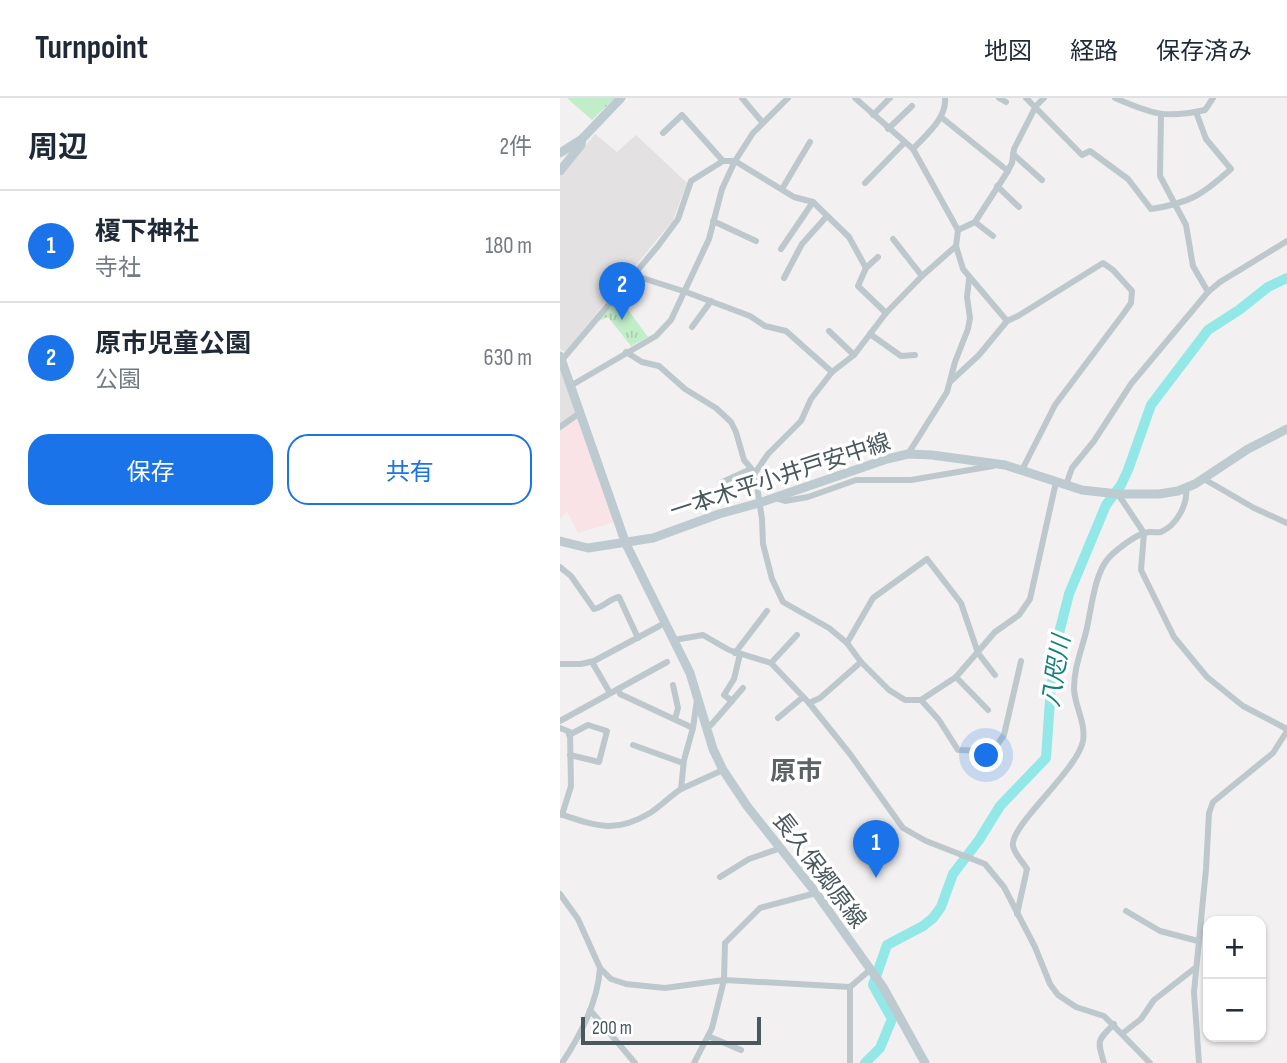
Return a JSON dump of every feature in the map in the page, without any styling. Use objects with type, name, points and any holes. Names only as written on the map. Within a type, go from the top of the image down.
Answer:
[{"type":"main road","points":[[560,153],[582,139],[621,98]]},
{"type":"main road","points":[[560,171],[581,145],[582,139]]},
{"type":"main road","name":"長久保郷原線","points":[[561,358],[626,544],[690,673],[706,727],[723,770],[870,969],[898,1011],[925,1063]]},
{"type":"main road","name":"一本木平小井戸安中線","points":[[560,541],[588,548],[653,538],[719,513],[775,498],[908,454],[1001,464],[1066,485],[1118,494],[1159,494],[1186,488],[1204,479],[1248,449],[1287,429]]},
{"type":"street","points":[[742,98],[763,122]]},
{"type":"street","points":[[572,385],[656,336],[665,328],[687,292],[709,239],[722,189],[735,161],[763,122],[788,98]]},
{"type":"street","points":[[855,98],[913,149],[958,230],[956,246],[963,269],[1007,321]]},
{"type":"street","points":[[873,114],[890,98]]},
{"type":"street","points":[[913,149],[941,117],[946,106],[945,98]]},
{"type":"street","points":[[999,98],[1006,102]]},
{"type":"street","points":[[1026,98],[1082,156],[1090,151],[1128,179],[1151,209],[1177,205],[1205,193],[1231,169],[1206,139],[1196,112]]},
{"type":"street","points":[[958,230],[975,222],[1008,171],[1013,154],[1036,106],[1044,98]]},
{"type":"street","points":[[1115,98],[1161,115],[1180,115],[1205,110],[1213,98]]},
{"type":"street","points":[[888,129],[912,106]]},
{"type":"street","points":[[1161,115],[1160,176],[1186,225],[1193,266],[1208,292]]},
{"type":"street","points":[[663,133],[682,116],[723,161]]},
{"type":"street","points":[[941,117],[1008,171]]},
{"type":"street","points":[[782,189],[810,142]]},
{"type":"street","points":[[865,183],[904,143]]},
{"type":"street","points":[[1013,154],[1042,180]]},
{"type":"street","points":[[561,358],[678,219],[691,181],[723,161],[735,161],[794,197],[813,202],[849,237],[866,268]]},
{"type":"street","points":[[997,186],[1018,207]]},
{"type":"street","points":[[781,249],[813,202]]},
{"type":"street","points":[[784,278],[802,244],[827,216]]},
{"type":"street","points":[[713,221],[756,241]]},
{"type":"street","points":[[975,222],[993,236]]},
{"type":"street","points":[[893,239],[922,276]]},
{"type":"street","points":[[1066,485],[1072,468],[1094,441],[1131,384],[1208,292],[1287,241]]},
{"type":"street","points":[[720,483],[753,471],[801,421],[811,399],[832,372],[854,355],[886,313],[956,246]]},
{"type":"street","points":[[878,257],[866,268],[858,286],[886,313]]},
{"type":"street","points":[[950,382],[979,355],[1007,321],[1103,263],[1132,291],[1130,303],[1124,313],[1055,405],[1022,470]]},
{"type":"street","points":[[633,275],[687,292],[750,316],[765,326],[786,331],[832,372]]},
{"type":"street","points":[[908,454],[940,404],[950,382],[970,318],[967,297],[970,279]]},
{"type":"street","points":[[692,327],[711,301]]},
{"type":"street","points":[[829,331],[854,355]]},
{"type":"street","points":[[870,334],[901,356],[915,355]]},
{"type":"street","points":[[626,352],[642,362],[659,366],[685,389],[716,408],[731,422],[744,460],[753,471],[763,544],[772,579],[783,602],[829,628],[847,643],[861,662],[889,690],[905,700],[921,700],[956,677],[995,632],[1019,615],[1032,595],[1036,563],[1056,482]]},
{"type":"street","points":[[560,427],[581,412]]},
{"type":"street","points":[[775,498],[785,501],[808,497],[856,480],[911,480],[1001,464]]},
{"type":"street","points":[[1204,479],[1254,508],[1287,523]]},
{"type":"street","points":[[1017,914],[1027,869],[1014,850],[1014,836],[1054,789],[1083,740],[1082,717],[1074,691],[1077,659],[1104,565],[1115,552],[1143,533],[1160,532],[1176,521],[1187,494],[1186,488]]},
{"type":"street","points":[[1118,494],[1143,533],[1141,570],[1174,637],[1206,677],[1243,706],[1287,730],[1273,752],[1213,802],[1209,813],[1194,992],[1199,1063]]},
{"type":"street","points":[[847,643],[873,598],[927,559],[961,603],[978,653],[995,674]]},
{"type":"street","points":[[560,567],[571,576],[594,609],[601,607],[609,599],[619,597],[638,638]]},
{"type":"street","points":[[733,701],[724,695],[734,679],[737,654],[767,611]]},
{"type":"street","points":[[560,664],[592,662],[665,623]]},
{"type":"street","points":[[674,640],[703,635],[737,654],[771,663],[809,703],[850,754],[903,828],[926,841],[985,864],[1004,887],[1035,947],[1050,984],[1058,995],[1076,1007],[1104,1016],[1150,1063]]},
{"type":"street","points":[[771,663],[797,635]]},
{"type":"street","points":[[921,700],[939,720],[958,750],[993,751],[1004,735],[1021,661]]},
{"type":"street","points":[[592,662],[610,693]]},
{"type":"street","points":[[560,722],[667,662]]},
{"type":"street","points":[[809,703],[820,698],[861,662]]},
{"type":"street","points":[[956,677],[988,710]]},
{"type":"street","points":[[673,685],[678,708],[675,719]]},
{"type":"street","points":[[706,727],[711,725],[743,688]]},
{"type":"street","points":[[618,689],[620,694],[693,728]]},
{"type":"street","points":[[778,718],[803,697]]},
{"type":"street","points":[[681,789],[683,763],[693,728],[697,700]]},
{"type":"street","points":[[569,735],[588,725],[607,731],[599,762],[570,755]]},
{"type":"street","points":[[560,728],[569,733],[571,786],[561,815],[602,827],[617,827],[651,812],[681,789],[723,770]]},
{"type":"street","points":[[633,746],[683,763]]},
{"type":"street","points":[[720,877],[749,859],[781,848]]},
{"type":"street","points":[[694,1063],[712,1028],[724,980],[725,943],[760,908],[816,893]]},
{"type":"street","points":[[560,894],[578,919],[600,968],[611,979],[626,984],[655,988],[724,980],[849,987],[870,969]]},
{"type":"street","points":[[1126,911],[1160,931],[1198,941]]},
{"type":"street","points":[[562,1063],[590,1010],[600,968]]},
{"type":"street","points":[[1123,1033],[1141,1019],[1154,1000],[1195,968]]},
{"type":"street","points":[[849,987],[850,1063]]},
{"type":"street","points":[[590,1010],[635,1063]]},
{"type":"street","points":[[1104,1063],[1098,1046],[1099,1039],[1114,1024]]},
{"type":"street","points":[[708,1037],[741,1050]]},
{"type":"shaded area","points":[[595,134],[617,152],[636,135],[687,183],[673,220],[565,352],[560,349],[560,177]]},
{"type":"shaded area","points":[[560,362],[578,412],[560,424]]},
{"type":"shaded area","points":[[579,416],[615,522],[578,533],[568,513],[560,519],[560,429]]},
{"type":"green space","points":[[567,98],[615,98],[592,120]]},
{"type":"green space","points":[[618,296],[648,337],[631,346],[608,317],[596,322]]},
{"type":"waterway","name":"八咫川","points":[[865,1063],[880,1048],[892,1019],[873,985],[887,945],[933,918],[941,907],[953,874],[1000,806],[1046,758],[1051,685],[1057,664],[1058,637],[1069,594],[1106,505],[1128,470],[1151,405],[1208,330],[1268,287],[1287,278]]},
{"type":"place","name":"原市児童公園","points":[[622,320]]},
{"type":"place","name":"榎下神社","points":[[876,878]]},
{"type":"district","name":"原市","points":[[796,771]]}]
